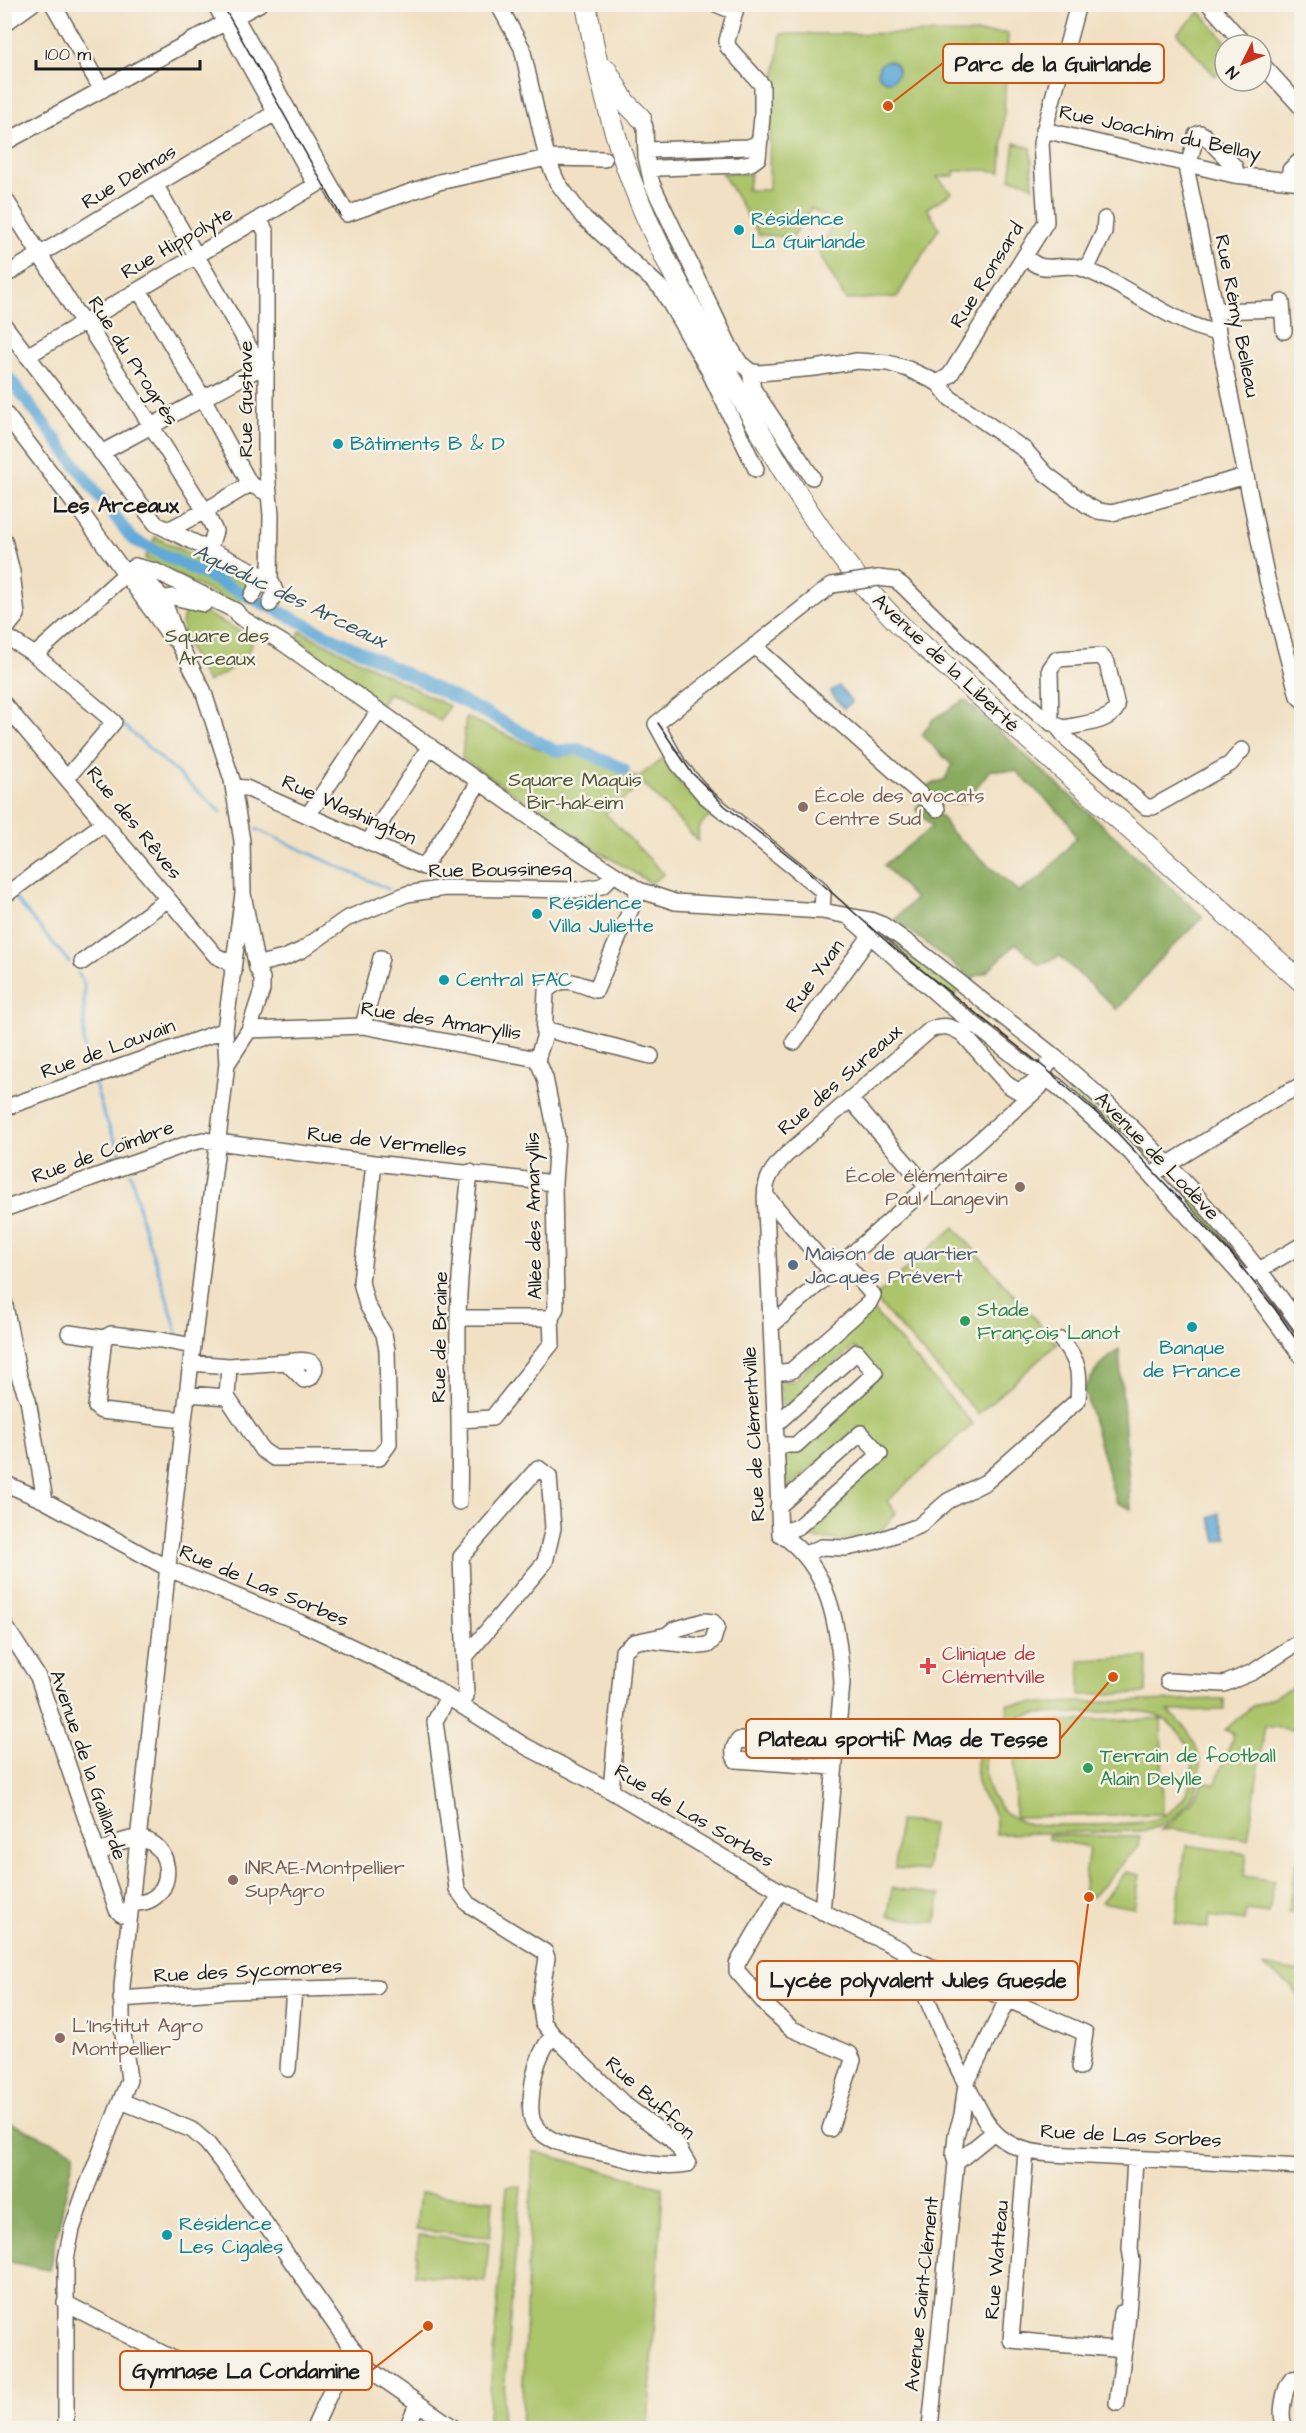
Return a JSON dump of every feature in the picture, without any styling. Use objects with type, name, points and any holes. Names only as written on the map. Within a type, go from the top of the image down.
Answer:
[{"type":"main road","name":"Avenue de la Liberté","points":[[585,4],[612,154],[699,321]]},
{"type":"main road","name":"Avenue de la Liberté","points":[[585,4],[586,39],[594,89],[611,159],[622,187],[652,244],[699,321],[796,492],[836,550],[868,591],[901,626],[1208,901],[1302,982]]},
{"type":"main road","points":[[594,49],[625,102],[641,118]]},
{"type":"main road","points":[[612,154],[624,118],[641,118]]},
{"type":"main road","name":"Avenue de la Liberté","points":[[1208,901],[1302,995]]},
{"type":"street","points":[[4,24],[32,4]]},
{"type":"street","points":[[53,4],[102,90]]},
{"type":"street","points":[[214,4],[229,15],[347,213],[439,182],[547,158],[612,154]]},
{"type":"street","points":[[6,140],[102,90],[229,15],[259,4]]},
{"type":"street","points":[[498,4],[522,48],[547,158],[562,191],[583,218],[661,288],[708,369],[756,469]]},
{"type":"street","points":[[649,171],[659,168],[751,164],[758,158],[761,137],[762,85],[728,47],[727,41],[736,8],[716,4]]},
{"type":"street","name":"Rue Ronsard","points":[[938,383],[950,375],[1046,222],[1041,143],[1078,4]]},
{"type":"street","points":[[1209,4],[1234,33]]},
{"type":"street","points":[[229,15],[275,113]]},
{"type":"street","points":[[1273,76],[1302,108]]},
{"type":"street","name":"Rue Hippolyte","points":[[27,356],[316,185],[275,113]]},
{"type":"street","name":"Rue Delmas","points":[[4,276],[275,113]]},
{"type":"street","points":[[641,118],[645,127],[646,150],[652,184],[730,347],[740,363],[750,371],[759,373],[868,361],[888,363],[908,369],[938,383],[950,398],[1025,450],[1051,478],[1098,511],[1112,513],[1246,476]]},
{"type":"street","name":"Rue Joachim du Bellay","points":[[1044,130],[1234,175],[1301,182]]},
{"type":"street","points":[[1188,164],[1196,135],[1200,133],[1235,166],[1234,175]]},
{"type":"street","points":[[646,150],[749,147],[756,144],[761,137]]},
{"type":"street","points":[[1301,182],[1290,170],[1302,159]]},
{"type":"street","name":"Rue Rémy Belleau","points":[[1188,164],[1187,172],[1216,311],[1218,333],[1246,476],[1279,627],[1298,696],[1302,700]]},
{"type":"street","points":[[156,186],[255,357],[267,364]]},
{"type":"street","name":"Rue du Progrès","points":[[4,197],[205,511],[215,531],[209,549]]},
{"type":"street","name":"Rue Gustave","points":[[257,626],[269,607],[275,591],[271,572],[265,381],[267,364],[266,232],[259,219]]},
{"type":"street","points":[[1086,270],[1104,232],[1105,219]]},
{"type":"street","points":[[1026,256],[1032,264],[1044,267],[1078,267],[1086,270],[1189,324],[1218,333]]},
{"type":"street","points":[[139,290],[203,398],[250,484],[269,494]]},
{"type":"street","points":[[1216,311],[1282,305],[1284,331]]},
{"type":"street","points":[[4,325],[156,524],[209,549],[271,572],[259,582],[240,616]]},
{"type":"street","points":[[101,453],[267,364]]},
{"type":"street","points":[[750,371],[753,389],[812,477]]},
{"type":"street","points":[[4,412],[108,548],[163,599],[174,625],[177,642],[203,690],[222,744],[234,787],[242,841],[243,894],[225,1030],[226,1064],[184,1420],[121,1999],[129,2080],[72,2229],[66,2259],[66,2428]]},
{"type":"street","points":[[168,530],[250,484]]},
{"type":"street","name":"Rue des Rêves","points":[[4,540],[12,572],[17,615],[4,633],[35,655],[114,722],[67,778],[216,956],[229,962],[233,980]]},
{"type":"street","points":[[130,569],[145,599],[171,637],[177,642]]},
{"type":"street","points":[[35,655],[130,569],[155,571],[236,610],[240,616]]},
{"type":"street","points":[[822,911],[823,893],[818,887],[705,796],[678,764],[656,724],[832,585],[878,578],[895,580],[962,644],[1054,724],[1068,740],[1146,807],[1154,807],[1230,764],[1242,750]]},
{"type":"street","points":[[145,599],[173,597],[197,600],[233,617],[240,616]]},
{"type":"street","name":"Avenue de Lodève","points":[[240,616],[639,890],[662,899],[687,904],[822,911],[870,920],[896,933],[1058,1060],[1107,1103],[1167,1164],[1259,1269],[1302,1327]]},
{"type":"street","points":[[755,645],[937,809]]},
{"type":"street","points":[[1101,657],[1107,663],[1116,711],[1108,717],[1064,728],[1054,724],[1051,664],[1057,659],[1101,657]]},
{"type":"street","points":[[4,704],[67,778]]},
{"type":"street","points":[[309,815],[379,711]]},
{"type":"street","points":[[369,841],[430,746]]},
{"type":"street","points":[[424,867],[480,781]]},
{"type":"street","name":"Rue Washington","points":[[234,787],[246,789],[309,815],[424,867],[431,889]]},
{"type":"street","points":[[4,896],[104,823]]},
{"type":"street","name":"Rue Boussinesq","points":[[257,968],[263,963],[284,958],[302,950],[337,925],[368,909],[407,894],[431,889],[579,890],[602,886],[614,874]]},
{"type":"street","name":"Rue des Amaryllis","points":[[249,1030],[363,1026],[537,1059],[544,1029],[546,991],[556,981],[564,980],[596,990],[639,890]]},
{"type":"street","points":[[226,1064],[249,1030],[262,990],[262,978],[257,968],[243,894]]},
{"type":"street","points":[[82,962],[168,899]]},
{"type":"street","name":"Avenue de Lodève","points":[[849,917],[947,1003],[1043,1078],[1057,1086],[1152,1176],[1245,1280],[1302,1357]]},
{"type":"street","name":"Rue Yvan","points":[[794,1042],[871,935]]},
{"type":"street","points":[[363,1026],[381,958]]},
{"type":"street","points":[[233,980],[246,965],[257,968]]},
{"type":"street","points":[[233,980],[244,997],[255,996],[262,990]]},
{"type":"street","name":"Rue des Sureaux","points":[[771,1326],[766,1183],[772,1169],[930,1030],[945,1025],[963,1034],[1008,1085],[1018,1091],[1043,1078],[1058,1060]]},
{"type":"street","points":[[544,1029],[651,1056]]},
{"type":"street","name":"Rue de Louvain","points":[[4,1108],[225,1030]]},
{"type":"street","name":"Allée des Amaryllis","points":[[458,1318],[551,1318],[556,1308],[554,1183],[557,1137],[545,1078],[537,1059]]},
{"type":"street","name":"Rue de Clémentville","points":[[822,1912],[842,1683],[840,1646],[832,1607],[819,1577],[796,1544],[780,1534],[771,1326],[928,1188],[1043,1078]]},
{"type":"street","points":[[1152,1176],[1167,1164],[1274,1098],[1302,1085]]},
{"type":"street","points":[[850,1099],[928,1188]]},
{"type":"street","name":"Rue de Coïmbre","points":[[4,1209],[190,1143],[203,1140],[216,1143]]},
{"type":"street","name":"Rue de Vermelles","points":[[216,1143],[554,1183]]},
{"type":"street","points":[[229,1366],[227,1397],[262,1450],[274,1458],[379,1458],[389,1444],[387,1350],[384,1334],[367,1305],[361,1282],[374,1163]]},
{"type":"street","name":"Rue de Braine","points":[[459,1502],[458,1318],[470,1172]]},
{"type":"street","points":[[766,1196],[831,1271]]},
{"type":"street","points":[[1245,1280],[1259,1269],[1302,1245]]},
{"type":"street","points":[[774,1373],[791,1371],[869,1303],[873,1295],[843,1261]]},
{"type":"street","points":[[4,1301],[19,1376],[28,1400],[45,1501]]},
{"type":"street","points":[[460,1420],[492,1418],[552,1343],[551,1318]]},
{"type":"street","points":[[69,1333],[105,1338],[111,1334],[193,1346]]},
{"type":"street","points":[[105,1338],[96,1407],[101,1411],[184,1420]]},
{"type":"street","points":[[805,1554],[822,1547],[847,1548],[873,1542],[919,1526],[948,1501],[986,1482],[1078,1400],[1080,1376],[1076,1360],[1061,1340]]},
{"type":"street","points":[[776,1424],[857,1352],[875,1373],[796,1445],[777,1445]]},
{"type":"street","points":[[191,1363],[229,1366],[286,1362]]},
{"type":"street","points":[[188,1394],[227,1397]]},
{"type":"street","points":[[778,1507],[861,1433],[880,1454],[799,1526],[780,1534]]},
{"type":"street","points":[[455,1701],[466,1696],[461,1557],[538,1468],[549,1476],[553,1528],[545,1562],[465,1657]]},
{"type":"street","name":"Rue de Las Sorbes","points":[[4,1483],[45,1501],[169,1569],[299,1622],[421,1680],[525,1746],[611,1791],[780,1891],[902,1950],[909,1957],[966,2085],[994,2132],[1008,2143],[1026,2151],[1051,2154],[1302,2167]]},
{"type":"street","name":"Avenue de la Gaillarde","points":[[4,1624],[38,1677],[117,1910],[121,1914],[130,1910]]},
{"type":"street","points":[[1168,1681],[1224,1684],[1253,1672],[1302,1640]]},
{"type":"street","points":[[611,1791],[622,1654],[630,1644],[645,1641]]},
{"type":"street","name":"Rue Buffon","points":[[455,1701],[435,1720],[457,1889],[468,1904],[545,1952],[547,1958],[540,2012],[543,2022],[553,2036],[625,2105],[670,2138],[688,2164],[658,2166],[556,2141],[540,2131],[532,2115],[533,2083],[540,2054],[553,2036]]},
{"type":"street","points":[[785,1763],[833,1767]]},
{"type":"street","points":[[98,1854],[123,1841],[138,1840],[156,1846],[166,1861],[168,1871],[166,1881],[159,1892],[130,1910]]},
{"type":"street","points":[[780,1891],[737,1964],[737,1971],[769,2008],[792,2030],[850,2054],[853,2060],[830,2129]]},
{"type":"street","points":[[909,1957],[1084,2033],[1080,2067]]},
{"type":"street","name":"Rue des Sycomores","points":[[121,1999],[294,1989],[376,1987]]},
{"type":"street","points":[[288,2069],[294,1989]]},
{"type":"street","points":[[966,2085],[1007,2000]]},
{"type":"street","name":"Avenue Saint-Clément","points":[[930,2428],[956,2163],[954,2155],[956,2135],[962,2115],[966,2085]]},
{"type":"street","points":[[121,2101],[192,2130],[207,2143],[229,2171],[351,2347],[373,2372],[454,2428]]},
{"type":"street","points":[[962,2115],[973,2110],[981,2112]]},
{"type":"street","points":[[956,2163],[994,2132]]},
{"type":"street","name":"Rue Watteau","points":[[1026,2151],[1011,2340],[1114,2349],[1117,2347],[1121,2313]]},
{"type":"street","points":[[1117,2403],[1132,2272],[1130,2249],[1135,2158]]},
{"type":"street","points":[[65,2303],[218,2382]]},
{"type":"street","points":[[314,2428],[351,2347]]},
{"type":"street","points":[[1286,2428],[1281,2421],[1287,2386],[1292,2379],[1302,2378]]},
{"type":"street","points":[[407,2428],[417,2404]]},
{"type":"green space","points":[[1200,12],[1218,33],[1213,33],[1213,74],[1177,33]]},
{"type":"green space","points":[[1008,33],[1001,172],[954,171],[954,176],[937,177],[952,193],[927,208],[939,228],[897,297],[846,300],[819,254],[833,222],[811,208],[793,237],[759,235],[722,173],[751,174],[747,190],[769,190],[770,117],[781,34]]},
{"type":"green space","points":[[1015,143],[1031,148],[1033,187],[1024,181],[1010,179]]},
{"type":"green space","points":[[155,537],[249,583],[238,606],[145,559]]},
{"type":"green space","name":"Square des Arceaux","points":[[189,607],[194,607],[253,638],[251,646],[242,659],[228,671],[207,682],[191,655],[183,634],[184,615]]},
{"type":"green space","points":[[300,631],[449,706],[440,721],[400,697],[388,693],[381,705],[297,638]]},
{"type":"green space","points":[[965,700],[1203,917],[1161,958],[1117,1010],[1060,956],[1039,965],[1016,943],[987,972],[971,978],[895,919],[915,899],[884,865],[932,827],[916,809],[920,803],[942,817],[951,832],[1019,892],[1042,877],[1076,838],[1068,821],[1016,771],[990,770],[964,803],[942,803],[925,787],[945,779],[952,765],[922,735],[933,719]]},
{"type":"green space","name":"Square Maquis Bir-hakeim","points":[[466,717],[529,745],[561,756],[579,753],[641,779],[641,775],[665,757],[671,772],[678,781],[715,815],[706,819],[701,825],[698,833],[699,842],[644,784],[605,813],[664,874],[651,883],[595,849],[462,758]]},
{"type":"green space","points":[[859,920],[872,924],[961,987],[950,1002]]},
{"type":"green space","points":[[1069,1077],[1153,1156],[1145,1164],[1061,1085]]},
{"type":"green space","points":[[1181,1186],[1250,1264],[1241,1271],[1173,1194]]},
{"type":"green space","name":"Stade François Lanot","points":[[954,1227],[1057,1344],[978,1414],[874,1298]]},
{"type":"green space","points":[[872,1309],[973,1424],[887,1501],[896,1512],[880,1533],[841,1540],[794,1537],[881,1458],[860,1427],[783,1492],[783,1455],[799,1452],[880,1375],[854,1347],[783,1409],[779,1381],[793,1381]]},
{"type":"green space","points":[[1119,1349],[1131,1509],[1116,1502],[1084,1389],[1099,1366]]},
{"type":"green space","points":[[1147,1657],[1146,1693],[1080,1695],[1080,1660]]},
{"type":"green space","points":[[1301,1684],[1301,1731],[1265,1726],[1248,1839],[1172,1829],[1159,1830],[1186,1810],[1203,1781],[1215,1785],[1234,1734],[1225,1730],[1251,1707]]},
{"type":"green space","points":[[1224,1699],[1224,1710],[1168,1711],[1184,1727],[1195,1744],[1200,1761],[1199,1778],[1193,1795],[1182,1810],[1167,1822],[1146,1831],[996,1834],[995,1815],[980,1791],[976,1768],[980,1748],[985,1738],[991,1729],[1008,1714],[1007,1704]],"holes":[[[1139,1711],[1158,1716],[1174,1727],[1185,1740],[1191,1756],[1192,1773],[1188,1790],[1178,1805],[1161,1817],[1136,1823],[1033,1825],[1012,1817],[997,1803],[988,1787],[985,1768],[988,1750],[997,1733],[1012,1721],[1033,1714]]]},
{"type":"green space","name":"Terrain de football Alain Delylle","points":[[1161,1719],[1163,1814],[1015,1817],[1014,1722]]},
{"type":"green space","points":[[899,1821],[932,1824],[927,1871],[895,1868]]},
{"type":"green space","points":[[1048,1835],[1140,1837],[1139,1846],[1092,1897],[1083,1895],[1089,1847],[1048,1839]]},
{"type":"green space","points":[[1186,1845],[1247,1854],[1244,1876],[1274,1881],[1269,1913],[1246,1910],[1244,1921],[1210,1916],[1208,1928],[1175,1923]]},
{"type":"green space","points":[[1295,1864],[1301,1865],[1301,1914],[1288,1912]]},
{"type":"green space","points":[[1126,1872],[1140,1875],[1134,1908],[1101,1902]]},
{"type":"green space","points":[[892,1888],[940,1895],[936,1923],[888,1916]]},
{"type":"green space","points":[[1262,1966],[1301,1972],[1301,1998],[1291,1986]]},
{"type":"green space","points":[[4,2120],[75,2152],[49,2270],[5,2261]]},
{"type":"green space","points":[[533,2151],[663,2187],[648,2428],[521,2428]]},
{"type":"green space","points":[[521,2186],[501,2428],[487,2428],[507,2187]]},
{"type":"green space","points":[[420,2193],[493,2200],[490,2237],[416,2230]]},
{"type":"green space","points":[[419,2235],[489,2243],[485,2282],[415,2274]]},
{"type":"water","points":[[888,61],[895,64],[898,71],[895,78],[888,81],[881,78],[878,71],[881,64]]},
{"type":"water","points":[[839,686],[852,702],[844,709],[830,692]]},
{"type":"water","points":[[1219,1513],[1227,1538],[1217,1541],[1209,1517]]},
{"type":"waterway","name":"Aqueduc des Arceaux","points":[[4,371],[132,539],[490,715],[556,751],[578,749],[624,769]]},
{"type":"waterway","points":[[122,724],[221,812]]},
{"type":"waterway","points":[[256,829],[388,889]]},
{"type":"waterway","points":[[15,898],[69,962]]},
{"type":"waterway","points":[[78,973],[84,984],[84,1044],[89,1071]]},
{"type":"waterway","points":[[95,1084],[103,1112],[124,1161]]},
{"type":"waterway","points":[[130,1173],[143,1224],[177,1333]]},
{"type":"tram line","points":[[222,4],[341,216]]},
{"type":"tram line","points":[[658,723],[691,772],[725,806],[802,866],[895,949],[1045,1068],[1110,1125],[1232,1255],[1275,1309],[1302,1348]]},
{"type":"place","name":"Parc de la Guirlande","points":[[888,106]]},
{"type":"place","name":"Résidence La Guirlande","points":[[739,230]]},
{"type":"place","name":"Bâtiments B & D","points":[[338,444]]},
{"type":"place","name":"École des avocats Centre Sud","points":[[803,807]]},
{"type":"place","name":"Résidence Villa Juliette","points":[[537,914]]},
{"type":"place","name":"Central FAC","points":[[444,980]]},
{"type":"place","name":"École élémentaire Paul Langevin","points":[[1020,1187]]},
{"type":"place","name":"Maison de quartier Jacques Prévert","points":[[793,1265]]},
{"type":"place","name":"Stade François Lanot","points":[[965,1321]]},
{"type":"place","name":"Banque de France","points":[[1192,1327]]},
{"type":"place","name":"Clinique de Clémentville","points":[[928,1666]]},
{"type":"place","name":"Plateau sportif Mas de Tesse","points":[[1113,1677]]},
{"type":"place","name":"Terrain de football Alain Delylle","points":[[1088,1768]]},
{"type":"place","name":"INRAE-Montpellier SupAgro","points":[[233,1880]]},
{"type":"place","name":"Lycée polyvalent Jules Guesde","points":[[1089,1897]]},
{"type":"place","name":"L'Institut Agro Montpellier","points":[[60,2038]]},
{"type":"place","name":"Résidence Les Cigales","points":[[167,2235]]},
{"type":"place","name":"Gymnase La Condamine","points":[[428,2326]]},
{"type":"district","name":"Les Arceaux","points":[[116,505]]}]
